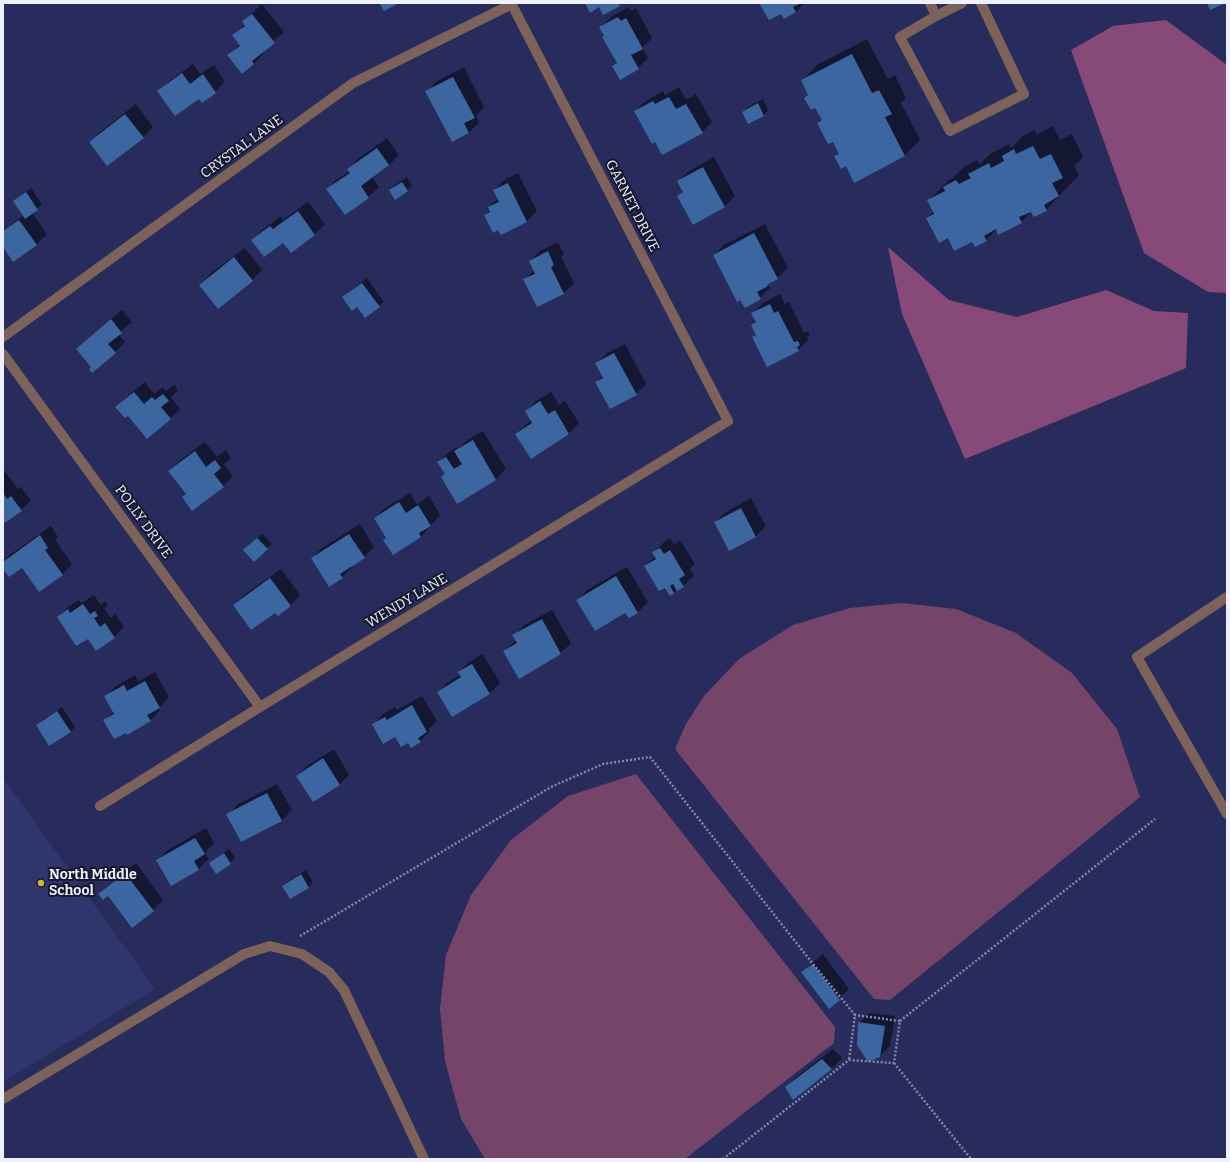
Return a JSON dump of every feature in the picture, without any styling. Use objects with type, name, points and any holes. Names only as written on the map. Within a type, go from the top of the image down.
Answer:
[{"type":"street","points":[[930,3],[936,16]]},
{"type":"street","points":[[962,3],[900,37],[950,131],[1024,94],[981,3]]},
{"type":"street","name":"CRYSTAL LANE","points":[[3,337],[353,83],[511,4]]},
{"type":"street","name":"GARNET DRIVE","points":[[511,4],[728,421]]},
{"type":"street","name":"POLLY DRIVE","points":[[3,354],[260,707]]},
{"type":"street","name":"WENDY LANE","points":[[100,806],[728,421]]},
{"type":"street","points":[[1227,597],[1136,657],[1227,814]]},
{"type":"street","points":[[3,1099],[244,954],[270,946],[302,954],[329,972],[344,990],[424,1159]]},
{"type":"path","points":[[279,948],[551,787],[603,764],[650,757],[855,1015],[900,1021]]},
{"type":"path","points":[[971,1159],[894,1063],[900,1021],[1155,819]]},
{"type":"path","points":[[849,1060],[855,1015]]},
{"type":"path","points":[[723,1159],[849,1060],[894,1063]]},
{"type":"shaded area","points":[[1166,20],[1227,65],[1227,293],[1208,292],[1144,253],[1071,50],[1113,26]]},
{"type":"shaded area","points":[[888,247],[949,300],[1017,317],[1106,290],[1154,311],[1188,313],[1186,368],[965,459],[902,314]]},
{"type":"shaded area","points":[[902,603],[956,609],[1016,633],[1072,673],[1117,729],[1140,797],[890,1000],[874,999],[675,749],[686,724],[704,696],[739,659],[793,625],[850,608]]},
{"type":"shaded area","points":[[636,774],[835,1027],[834,1043],[685,1159],[485,1159],[461,1119],[445,1061],[440,1009],[446,955],[471,895],[511,840],[568,796]]},
{"type":"shaded area","name":"North Middle School","points":[[3,778],[155,989],[3,1082]]},
{"type":"building","points":[[379,3],[399,3],[384,11]]},
{"type":"building","points":[[585,3],[618,3],[620,6],[603,15],[599,7],[590,13]]},
{"type":"building","points":[[759,3],[801,3],[793,7],[796,12],[784,19],[781,14],[769,20]]},
{"type":"building","points":[[1207,3],[1225,3],[1210,10]]},
{"type":"building","points":[[252,14],[275,43],[252,61],[254,64],[242,74],[227,55],[240,46],[232,35],[245,26],[242,21]]},
{"type":"building","points":[[618,17],[621,21],[626,18],[643,49],[631,55],[639,69],[620,80],[612,66],[617,63],[602,37],[604,36],[599,27]]},
{"type":"building","points":[[852,54],[872,93],[879,90],[892,114],[885,117],[905,156],[854,183],[846,166],[841,169],[834,156],[839,154],[833,142],[828,144],[817,123],[822,120],[815,108],[811,110],[804,98],[808,95],[801,80]]},
{"type":"building","points":[[182,73],[190,84],[203,74],[216,93],[202,103],[199,99],[175,116],[157,91]]},
{"type":"building","points":[[453,77],[475,118],[464,123],[469,133],[452,142],[425,91]]},
{"type":"building","points":[[669,97],[676,109],[686,104],[703,133],[662,155],[655,142],[652,144],[634,111],[653,101],[655,104]]},
{"type":"building","points":[[758,103],[764,116],[748,124],[742,112]]},
{"type":"building","points":[[125,114],[144,138],[107,166],[89,142]]},
{"type":"building","points":[[1033,146],[1040,159],[1051,154],[1063,178],[1052,183],[1059,196],[1044,205],[1047,211],[1034,217],[1031,212],[1019,217],[1022,223],[998,235],[996,229],[984,236],[987,241],[975,247],[972,242],[954,251],[948,238],[939,243],[926,218],[934,214],[927,200],[945,191],[943,187],[956,180],[959,184],[971,178],[968,174],[989,163],[991,168],[1004,161],[1002,156],[1014,149],[1016,154]]},
{"type":"building","points":[[377,148],[389,165],[361,186],[369,198],[345,215],[326,189],[350,173],[347,169]]},
{"type":"building","points":[[703,167],[725,207],[693,225],[677,196],[683,192],[677,181]]},
{"type":"building","points":[[402,182],[408,191],[395,200],[389,190]]},
{"type":"building","points":[[508,183],[527,222],[501,235],[498,230],[493,233],[484,215],[490,212],[488,207],[499,202],[493,190]]},
{"type":"building","points":[[26,192],[38,210],[25,219],[13,201]]},
{"type":"building","points":[[298,211],[315,235],[291,253],[283,243],[264,257],[251,240],[270,226],[273,229]]},
{"type":"building","points":[[19,220],[37,245],[13,262],[3,247],[3,231]]},
{"type":"building","points":[[754,233],[778,279],[757,292],[761,299],[745,308],[740,300],[737,302],[713,255]]},
{"type":"building","points":[[548,251],[554,265],[551,267],[564,294],[537,307],[523,279],[535,274],[529,261]]},
{"type":"building","points":[[234,257],[253,281],[218,309],[199,285]]},
{"type":"building","points":[[362,283],[380,307],[365,318],[357,307],[352,311],[342,297]]},
{"type":"building","points":[[770,304],[774,313],[778,311],[794,342],[798,341],[800,345],[797,347],[799,351],[767,367],[752,337],[756,335],[751,325],[756,322],[751,313]]},
{"type":"building","points":[[111,319],[122,333],[108,344],[116,353],[92,373],[89,369],[91,367],[76,349]]},
{"type":"building","points":[[614,353],[637,395],[610,409],[595,382],[603,378],[595,363]]},
{"type":"building","points":[[134,392],[144,404],[152,397],[155,400],[163,394],[169,401],[161,407],[171,419],[147,439],[128,416],[125,418],[115,407]]},
{"type":"building","points":[[540,401],[548,414],[555,410],[569,434],[531,459],[515,434],[532,423],[525,411]]},
{"type":"building","points":[[473,440],[496,480],[457,504],[441,477],[445,474],[437,462],[446,457],[454,469],[462,464],[454,451]]},
{"type":"building","points":[[195,451],[206,467],[215,460],[221,468],[214,474],[224,487],[192,511],[182,497],[186,494],[168,471]]},
{"type":"building","points":[[3,493],[7,499],[11,496],[22,511],[3,524]]},
{"type":"building","points":[[399,502],[406,513],[418,505],[431,526],[419,533],[421,537],[393,555],[383,540],[386,538],[374,518]]},
{"type":"building","points":[[741,508],[756,537],[729,551],[714,522]]},
{"type":"building","points":[[349,534],[365,558],[340,574],[343,578],[329,587],[311,558]]},
{"type":"building","points":[[40,535],[48,548],[45,550],[63,575],[39,592],[22,568],[9,577],[3,569],[3,562]]},
{"type":"building","points":[[257,538],[268,549],[254,562],[243,550]]},
{"type":"building","points":[[660,548],[664,554],[670,550],[685,575],[679,579],[684,587],[677,591],[673,584],[670,586],[674,593],[670,596],[665,588],[659,591],[644,566],[656,559],[652,552]]},
{"type":"building","points":[[616,576],[638,613],[629,618],[625,613],[595,631],[576,600]]},
{"type":"building","points":[[270,578],[291,606],[278,616],[275,613],[251,630],[233,605]]},
{"type":"building","points":[[83,604],[90,614],[95,611],[98,616],[94,618],[100,627],[105,623],[115,638],[96,651],[88,639],[76,646],[57,617],[68,609],[70,613]]},
{"type":"building","points":[[542,619],[561,654],[519,679],[503,651],[517,643],[512,635]]},
{"type":"building","points":[[472,664],[490,694],[452,717],[437,692],[461,677],[458,672]]},
{"type":"building","points":[[145,681],[160,708],[147,715],[151,721],[127,735],[126,733],[114,739],[103,720],[114,714],[104,696],[124,685],[127,691]]},
{"type":"building","points":[[412,705],[427,732],[418,738],[421,742],[411,748],[408,743],[401,747],[395,737],[383,744],[372,724],[385,717],[387,720]]},
{"type":"building","points":[[57,711],[71,732],[49,746],[36,725]]},
{"type":"building","points":[[323,758],[340,785],[313,802],[296,776]]},
{"type":"building","points":[[267,793],[282,821],[241,842],[226,814]]},
{"type":"building","points":[[195,838],[205,854],[194,861],[199,870],[171,886],[156,860]]},
{"type":"building","points":[[224,853],[231,864],[216,874],[209,863]]},
{"type":"building","points":[[125,873],[154,911],[132,928],[108,896],[103,900],[98,894]]},
{"type":"building","points":[[301,874],[309,888],[290,899],[282,886]]},
{"type":"building","points":[[813,964],[840,1000],[829,1009],[801,972]]},
{"type":"building","points":[[858,1022],[885,1026],[880,1057],[868,1062],[857,1045]]},
{"type":"building","points":[[822,1059],[832,1069],[793,1100],[785,1087]]},
{"type":"place","name":"North Middle School","points":[[41,883]]}]
